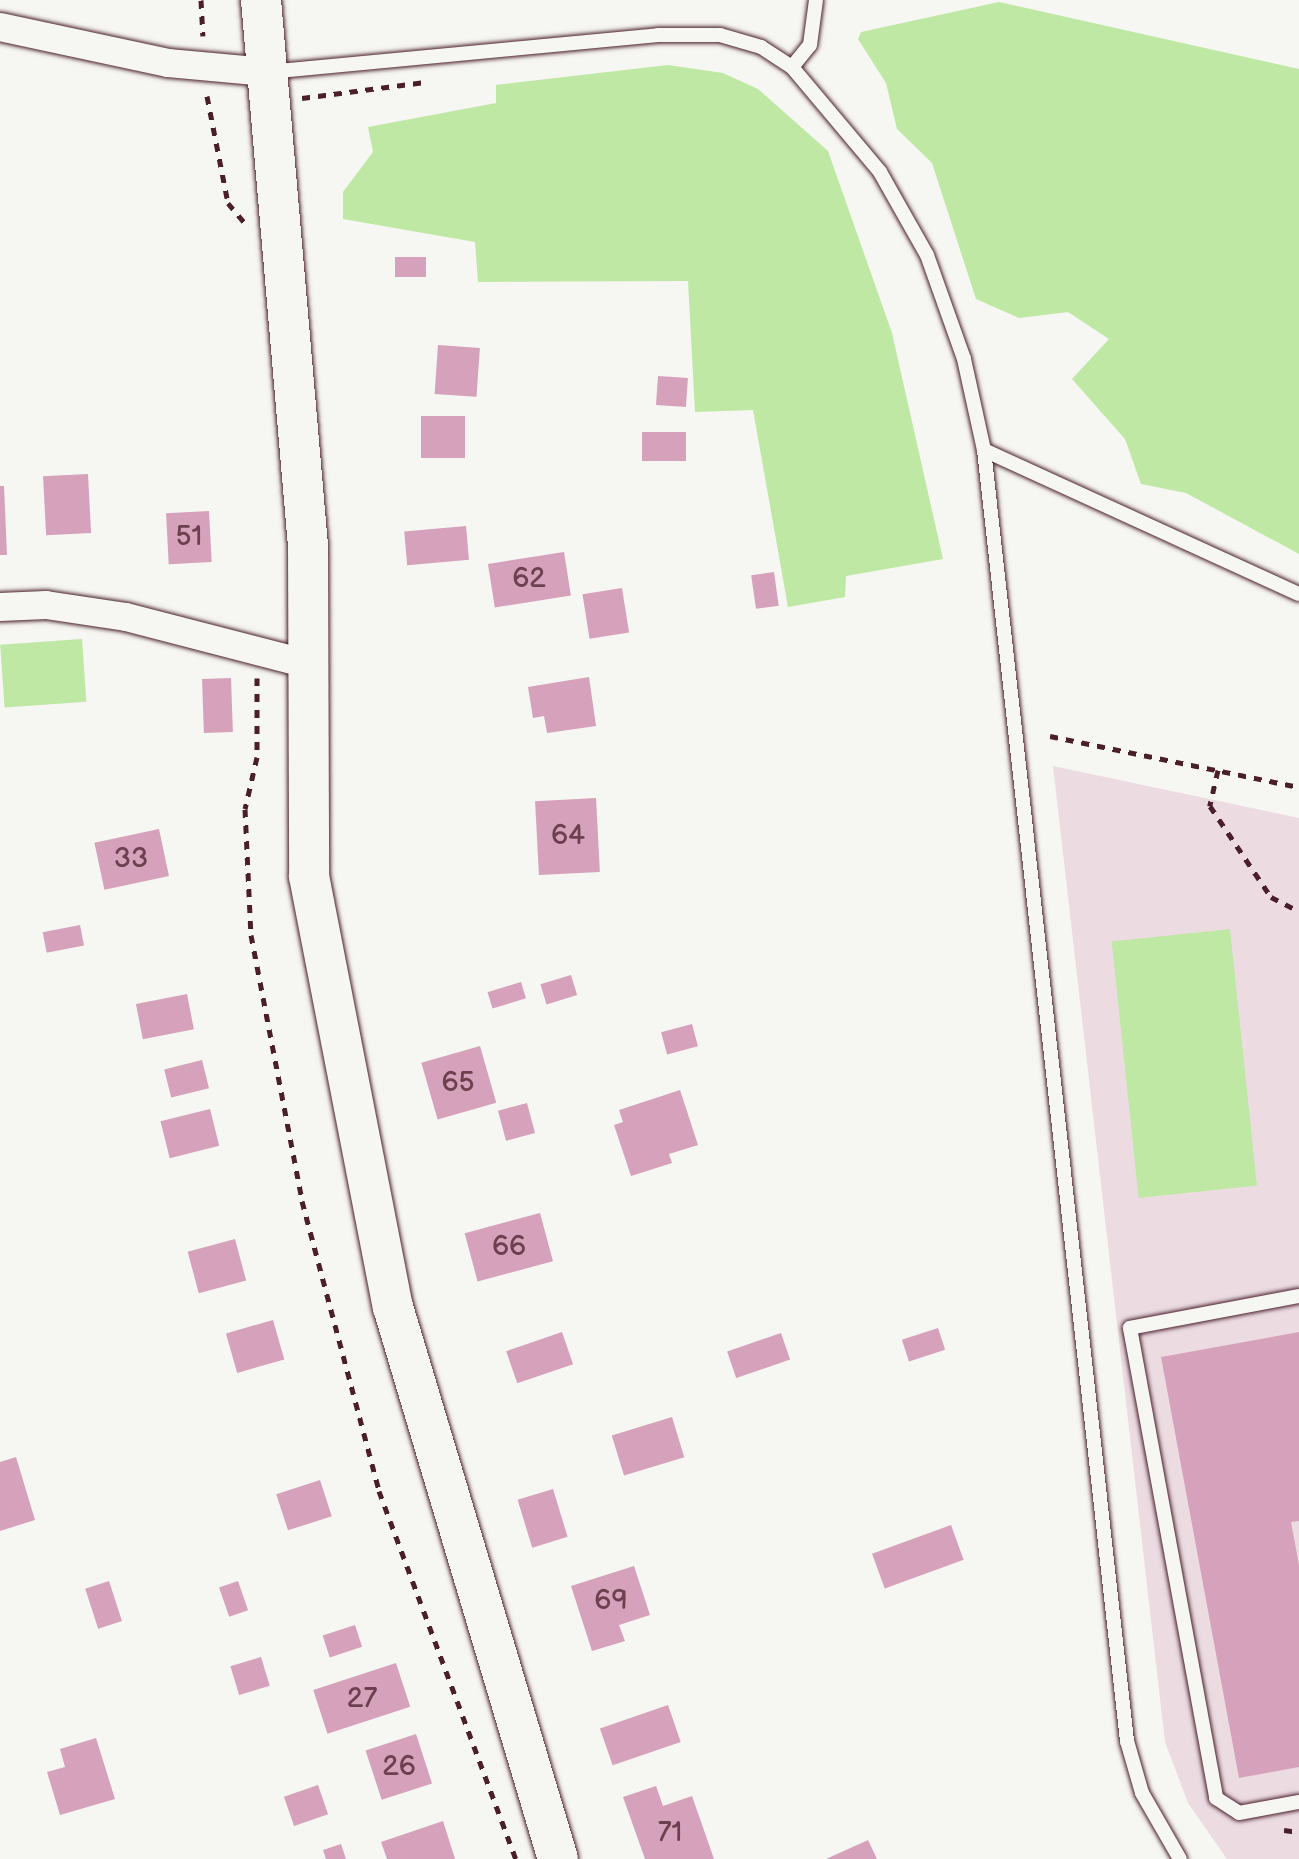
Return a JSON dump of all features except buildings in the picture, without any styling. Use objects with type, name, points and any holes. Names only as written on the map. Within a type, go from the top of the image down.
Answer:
[{"type":"street","points":[[261,0],[308,546],[309,876],[393,1307],[558,1859]]},
{"type":"street","points":[[0,28],[268,87]]},
{"type":"street","points":[[0,606],[46,604],[126,618],[308,664]]},
{"type":"lane","points":[[792,66],[810,46],[816,0]]},
{"type":"lane","points":[[268,87],[658,34],[720,35],[761,47],[792,66],[880,172],[928,255],[964,359],[984,450],[1127,1741],[1142,1794],[1180,1859]]},
{"type":"lane","points":[[984,450],[1299,594]]},
{"type":"lane","points":[[1299,1296],[1130,1328],[1216,1798],[1239,1814],[1299,1802]]},
{"type":"path","points":[[202,0],[203,44]]},
{"type":"path","points":[[268,87],[427,82]]},
{"type":"path","points":[[1050,736],[1299,787]]},
{"type":"path","points":[[1218,770],[1210,806],[1271,897],[1299,911]]},
{"type":"shaded area","points":[[1053,766],[1299,818],[1299,1859],[1227,1859],[1188,1803],[1165,1742]]},
{"type":"green space","points":[[999,2],[1299,69],[1299,554],[1186,493],[1141,484],[1125,439],[1072,379],[1109,339],[1068,312],[1019,318],[976,299],[932,163],[897,129],[886,83],[858,39],[861,32]]},
{"type":"green space","points":[[668,65],[723,73],[758,89],[828,151],[892,333],[943,559],[846,576],[845,597],[788,607],[753,410],[695,412],[688,281],[478,282],[475,242],[343,219],[343,192],[373,152],[368,127],[496,103],[496,85]]},
{"type":"green space","points":[[82,639],[86,702],[5,708],[0,645]]},
{"type":"green space","points":[[1230,929],[1257,1186],[1139,1198],[1112,941]]}]
